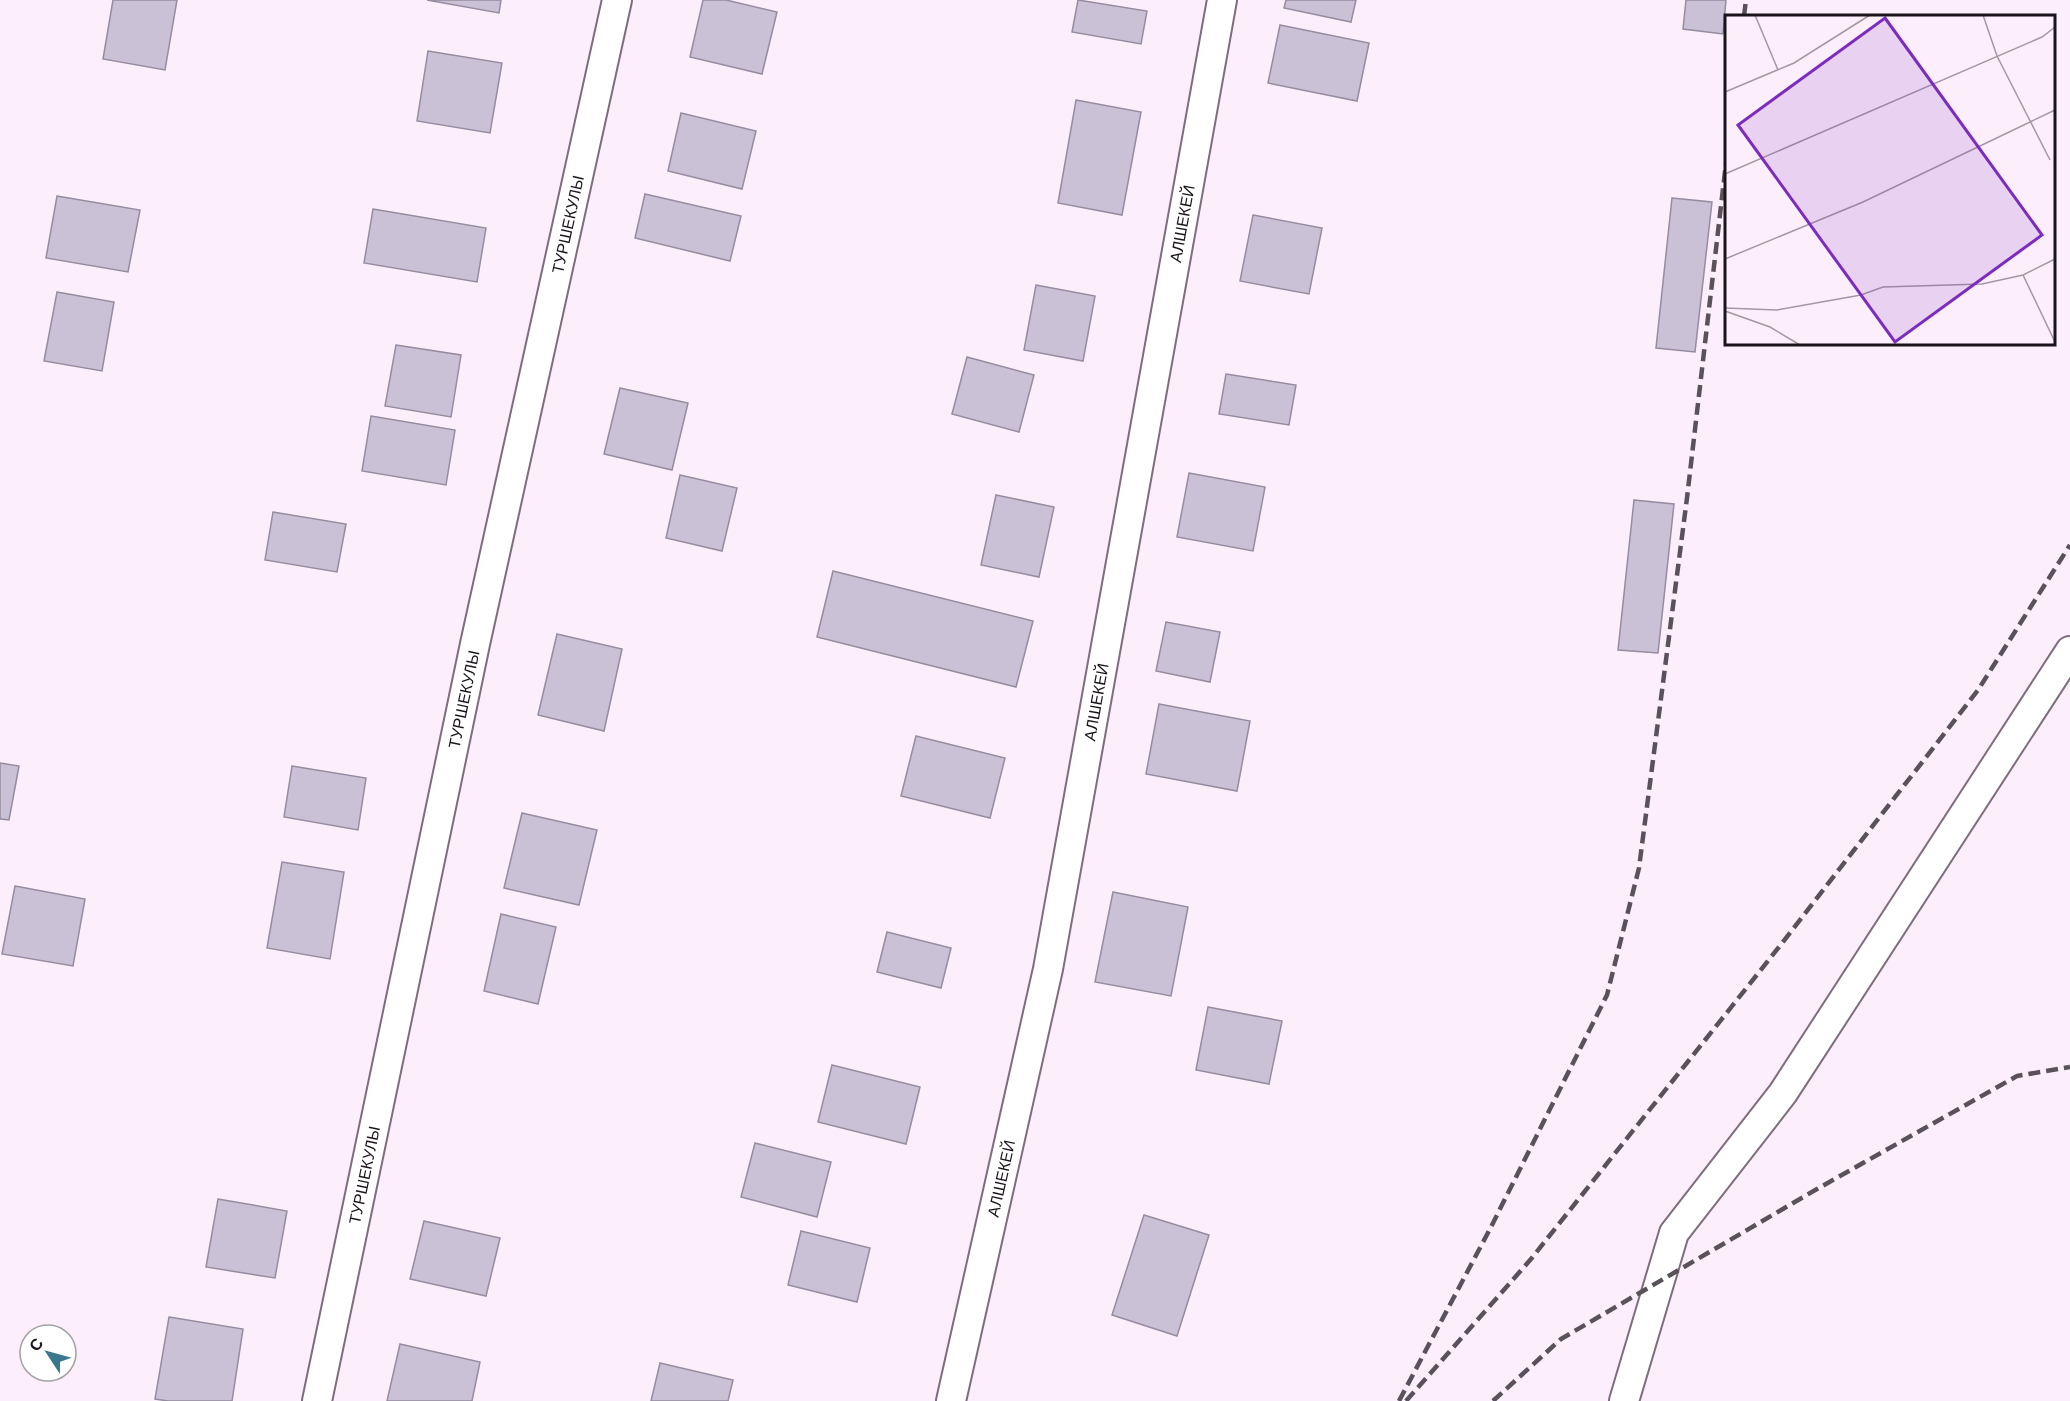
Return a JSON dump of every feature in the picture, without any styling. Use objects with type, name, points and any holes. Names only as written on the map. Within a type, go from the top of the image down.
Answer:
[{"type":"street","name":"ТУРШЕКУЛЫ","points":[[316,1401],[475,644],[617,0]]},
{"type":"street","name":"АЛШЕКЕЙ","points":[[951,1401],[1048,969],[1222,0]]},
{"type":"street","points":[[1624,1401],[1674,1233],[1783,1093],[2070,651]]},
{"type":"building","points":[[113,0],[177,0],[165,70],[103,59]]},
{"type":"building","points":[[427,0],[501,0],[499,13]]},
{"type":"building","points":[[703,0],[726,0],[777,12],[762,74],[690,57]]},
{"type":"building","points":[[1078,0],[1147,11],[1141,44],[1072,32]]},
{"type":"building","points":[[1286,0],[1356,0],[1351,22],[1284,8]]},
{"type":"building","points":[[1686,0],[1726,0],[1723,34],[1683,29]]},
{"type":"building","points":[[1280,25],[1369,43],[1357,101],[1268,83]]},
{"type":"building","points":[[428,51],[502,63],[490,133],[417,121]]},
{"type":"building","points":[[1076,100],[1141,112],[1122,215],[1058,203]]},
{"type":"building","points":[[681,113],[756,131],[742,189],[668,171]]},
{"type":"building","points":[[645,194],[741,216],[730,261],[635,238]]},
{"type":"building","points":[[57,196],[140,210],[128,272],[46,258]]},
{"type":"building","points":[[1672,198],[1712,202],[1695,352],[1656,348]]},
{"type":"building","points":[[373,209],[486,228],[477,282],[364,263]]},
{"type":"building","points":[[1253,215],[1322,228],[1309,294],[1240,281]]},
{"type":"building","points":[[1036,285],[1095,296],[1083,361],[1024,350]]},
{"type":"building","points":[[57,292],[114,302],[102,371],[44,361]]},
{"type":"building","points":[[396,345],[461,355],[451,417],[385,406]]},
{"type":"building","points":[[967,357],[1034,375],[1019,432],[952,414]]},
{"type":"building","points":[[1226,374],[1296,385],[1289,425],[1219,414]]},
{"type":"building","points":[[620,388],[688,403],[672,470],[604,454]]},
{"type":"building","points":[[371,416],[455,430],[446,485],[362,471]]},
{"type":"building","points":[[1189,473],[1265,487],[1253,551],[1177,537]]},
{"type":"building","points":[[680,475],[737,488],[722,551],[666,538]]},
{"type":"building","points":[[996,495],[1054,507],[1039,577],[981,565]]},
{"type":"building","points":[[1634,500],[1674,504],[1658,653],[1618,650]]},
{"type":"building","points":[[273,512],[346,524],[337,572],[265,560]]},
{"type":"building","points":[[833,571],[1033,621],[1016,687],[817,637]]},
{"type":"building","points":[[1166,622],[1220,632],[1210,682],[1156,671]]},
{"type":"building","points":[[557,634],[622,649],[604,731],[538,715]]},
{"type":"building","points":[[1159,704],[1250,721],[1237,791],[1146,774]]},
{"type":"building","points":[[916,736],[1005,758],[990,818],[901,796]]},
{"type":"building","points":[[0,763],[19,766],[9,820],[0,819]]},
{"type":"building","points":[[292,766],[366,778],[358,830],[284,817]]},
{"type":"building","points":[[522,813],[597,830],[579,905],[504,888]]},
{"type":"building","points":[[282,862],[344,872],[330,959],[267,948]]},
{"type":"building","points":[[15,886],[85,899],[73,966],[2,954]]},
{"type":"building","points":[[1113,892],[1188,907],[1171,996],[1095,982]]},
{"type":"building","points":[[501,914],[556,927],[538,1004],[484,991]]},
{"type":"building","points":[[887,932],[951,948],[941,988],[877,972]]},
{"type":"building","points":[[1208,1007],[1282,1021],[1269,1084],[1196,1070]]},
{"type":"building","points":[[832,1065],[920,1087],[906,1144],[818,1122]]},
{"type":"building","points":[[755,1143],[831,1162],[817,1217],[741,1197]]},
{"type":"building","points":[[218,1199],[287,1211],[275,1278],[206,1267]]},
{"type":"building","points":[[1144,1215],[1209,1235],[1177,1336],[1112,1315]]},
{"type":"building","points":[[424,1221],[500,1238],[486,1296],[410,1279]]},
{"type":"building","points":[[801,1231],[870,1248],[857,1302],[788,1285]]},
{"type":"building","points":[[169,1317],[243,1329],[232,1401],[155,1399]]},
{"type":"building","points":[[400,1344],[480,1362],[472,1401],[387,1401]]},
{"type":"building","points":[[660,1363],[733,1380],[728,1401],[651,1401]]},
{"type":"railway","points":[[1744,15],[1746,0]]},
{"type":"railway","points":[[1399,1401],[1491,1227],[1607,995],[1639,868],[1687,498],[1725,172]]},
{"type":"railway","points":[[1406,1401],[1531,1259],[1779,947],[1978,690],[2070,545]]},
{"type":"railway","points":[[1493,1401],[1561,1339],[1817,1189],[2017,1076],[2070,1067]]}]
